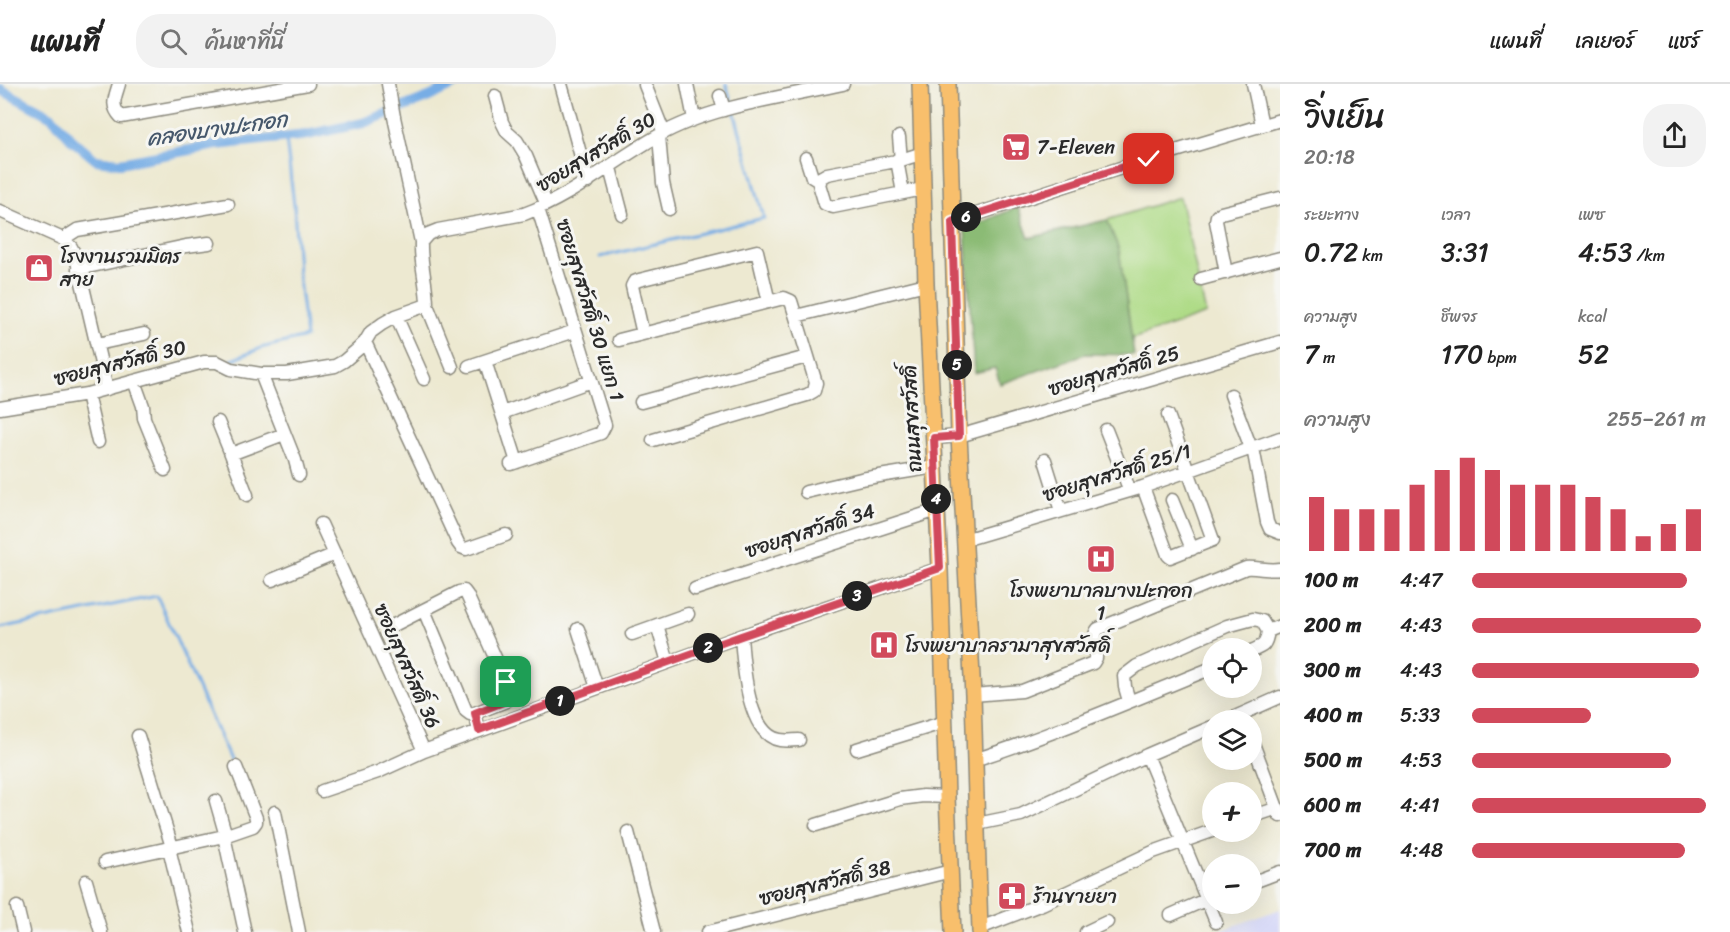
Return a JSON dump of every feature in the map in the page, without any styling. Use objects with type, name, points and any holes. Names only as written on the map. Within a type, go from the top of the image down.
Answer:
[{"type":"main road","name":"ถนนสุขสวัสดิ์","points":[[920,84],[953,932]]},
{"type":"main road","points":[[948,84],[959,436],[973,695],[980,930]]},
{"type":"street","points":[[119,84],[114,104],[115,111],[121,117],[308,84]]},
{"type":"street","points":[[388,84],[421,242],[420,255],[427,291],[426,305],[452,367]]},
{"type":"street","points":[[561,84],[588,182]]},
{"type":"street","points":[[687,84],[694,119]]},
{"type":"street","name":"ซอยสุขสวัสดิ์ 30","points":[[421,242],[428,234],[438,230],[524,214],[542,206],[588,182],[661,134],[694,119],[843,84]]},
{"type":"street","points":[[1252,84],[1262,125]]},
{"type":"street","points":[[645,85],[661,134],[663,183],[669,209]]},
{"type":"street","name":"ซอยสุขสวัสดิ์ 30 แยก 1","points":[[495,96],[507,132],[518,141],[526,156],[542,206],[575,331],[605,425],[601,434],[514,463],[502,413]]},
{"type":"street","points":[[720,96],[729,109]]},
{"type":"street","points":[[952,222],[1280,120]]},
{"type":"street","points":[[899,136],[903,193]]},
{"type":"street","points":[[923,153],[827,174],[820,178],[825,204],[833,207],[923,189]]},
{"type":"street","points":[[806,158],[812,177],[820,182]]},
{"type":"street","points":[[610,168],[622,214]]},
{"type":"street","points":[[1226,273],[1215,221],[1217,216],[1280,198]]},
{"type":"street","points":[[63,239],[77,230],[228,204]]},
{"type":"street","points":[[0,211],[63,239],[71,247],[76,257],[108,389]]},
{"type":"street","points":[[78,269],[209,243]]},
{"type":"street","points":[[643,334],[632,286],[634,282],[757,251],[769,302]]},
{"type":"street","points":[[1201,279],[1280,258]]},
{"type":"street","points":[[796,316],[926,284]]},
{"type":"street","points":[[620,340],[784,298],[791,301],[796,316],[816,383],[814,391],[653,440]]},
{"type":"street","name":"ซอยสุขสวัสดิ์ 30","points":[[0,408],[87,394],[204,362],[217,362],[231,369],[261,374],[287,374],[335,366],[365,342],[371,332],[396,316],[426,305]]},
{"type":"street","points":[[396,316],[424,379]]},
{"type":"street","points":[[469,366],[575,331]]},
{"type":"street","points":[[97,344],[144,334]]},
{"type":"street","points":[[365,342],[458,543],[466,549],[506,535]]},
{"type":"street","name":"ซอยสุขสวัสดิ์ 25","points":[[934,438],[959,436],[1280,342]]},
{"type":"street","points":[[641,402],[807,357]]},
{"type":"street","points":[[485,361],[502,413],[591,381]]},
{"type":"street","points":[[261,374],[299,475]]},
{"type":"street","points":[[134,381],[144,418],[165,470]]},
{"type":"street","points":[[87,394],[99,442]]},
{"type":"street","points":[[1231,395],[1252,448],[1267,522],[1270,529],[1280,533]]},
{"type":"street","points":[[1143,487],[1168,555],[1173,557],[1210,542],[1213,537],[1168,415]]},
{"type":"street","points":[[218,422],[247,495]]},
{"type":"street","points":[[1106,430],[1130,491]]},
{"type":"street","points":[[231,453],[284,434]]},
{"type":"street","name":"ซอยสุขสวัสดิ์ 25/1","points":[[964,540],[1143,487],[1280,438]]},
{"type":"street","points":[[1044,460],[1061,511]]},
{"type":"street","points":[[806,492],[861,479],[935,467]]},
{"type":"street","points":[[1172,500],[1192,549]]},
{"type":"street","name":"ซอยสุขสวัสดิ์ 34","points":[[695,589],[937,510]]},
{"type":"street","name":"ซอยสุขสวัสดิ์ 36","points":[[321,524],[424,751],[741,636],[940,568]]},
{"type":"street","points":[[272,580],[335,554]]},
{"type":"street","points":[[973,695],[1022,691],[1093,663],[1096,658],[1094,637],[1098,629],[1246,568],[1259,567],[1271,570],[1280,568]]},
{"type":"street","points":[[394,625],[459,592],[464,591],[506,682],[509,693],[506,701],[475,713],[470,714],[466,711],[424,610]]},
{"type":"street","points":[[632,634],[688,614]]},
{"type":"street","points":[[1129,701],[1124,676],[1137,666],[1227,626],[1253,619],[1262,621],[1274,629],[1262,647]]},
{"type":"street","points":[[657,625],[668,662]]},
{"type":"street","points":[[578,629],[597,688]]},
{"type":"street","points":[[741,636],[744,668],[754,714],[764,731],[778,740],[799,740]]},
{"type":"street","points":[[975,760],[1052,734],[1202,672]]},
{"type":"street","points":[[1256,710],[1280,697]]},
{"type":"street","points":[[475,713],[479,730]]},
{"type":"street","points":[[857,749],[945,722]]},
{"type":"street","points":[[977,824],[1021,815],[1202,731]]},
{"type":"street","points":[[138,736],[171,848],[189,932]]},
{"type":"street","points":[[322,791],[378,772],[424,751]]},
{"type":"street","points":[[1147,755],[1182,841],[1202,882]]},
{"type":"street","points":[[105,862],[225,836],[253,826],[256,818],[236,767]]},
{"type":"street","points":[[1262,767],[1279,813],[1262,815]]},
{"type":"street","points":[[816,825],[900,799],[923,796],[947,797]]},
{"type":"street","points":[[216,801],[245,932]]},
{"type":"street","points":[[275,812],[299,932]]},
{"type":"street","points":[[628,832],[654,932]]},
{"type":"street","points":[[980,930],[1153,852],[1202,834]]},
{"type":"street","name":"ซอยสุขสวัสดิ์ 38","points":[[708,932],[951,871]]},
{"type":"street","points":[[1262,879],[1280,872]]},
{"type":"street","points":[[86,881],[101,932]]},
{"type":"street","points":[[1171,915],[1202,901]]},
{"type":"street","points":[[17,907],[23,932]]},
{"type":"street","points":[[1214,914],[1216,922]]},
{"type":"street","points":[[1086,932],[1107,922]]},
{"type":"shaded area","points":[[1280,909],[1280,932],[1217,932]]},
{"type":"green space","points":[[1180,197],[1206,314],[1132,339],[1119,250],[1107,220]]},
{"type":"green space","points":[[1018,207],[1029,238],[1107,220],[1119,250],[1134,355],[1085,354],[1000,384],[995,368],[974,373],[965,229]]},
{"type":"waterway","name":"คลองบางปะกอก","points":[[0,89],[52,117],[73,141],[96,160],[120,163],[216,145],[307,135],[363,123],[456,84]]},
{"type":"waterway","points":[[726,84],[732,104]]},
{"type":"waterway","points":[[600,257],[764,218],[734,111]]},
{"type":"waterway","points":[[232,360],[261,348],[306,337],[286,139]]},
{"type":"waterway","points":[[0,628],[157,596],[230,760]]},
{"type":"place","name":"7-Eleven","points":[[1016,147]]},
{"type":"place","name":"โรงงานรวมมิตร สาย","points":[[39,268]]},
{"type":"place","name":"โรงพยาบาลบางปะกอก 1","points":[[1101,559]]},
{"type":"place","name":"โรงพยาบาลรามาสุขสวัสดิ์","points":[[884,645]]},
{"type":"place","name":"ร้านขายยา","points":[[1012,896]]},
{"type":"route","points":[[506,682],[509,693],[506,701],[475,713],[479,730],[741,636],[940,568],[934,438],[959,436],[952,222],[1149,159]]}]
